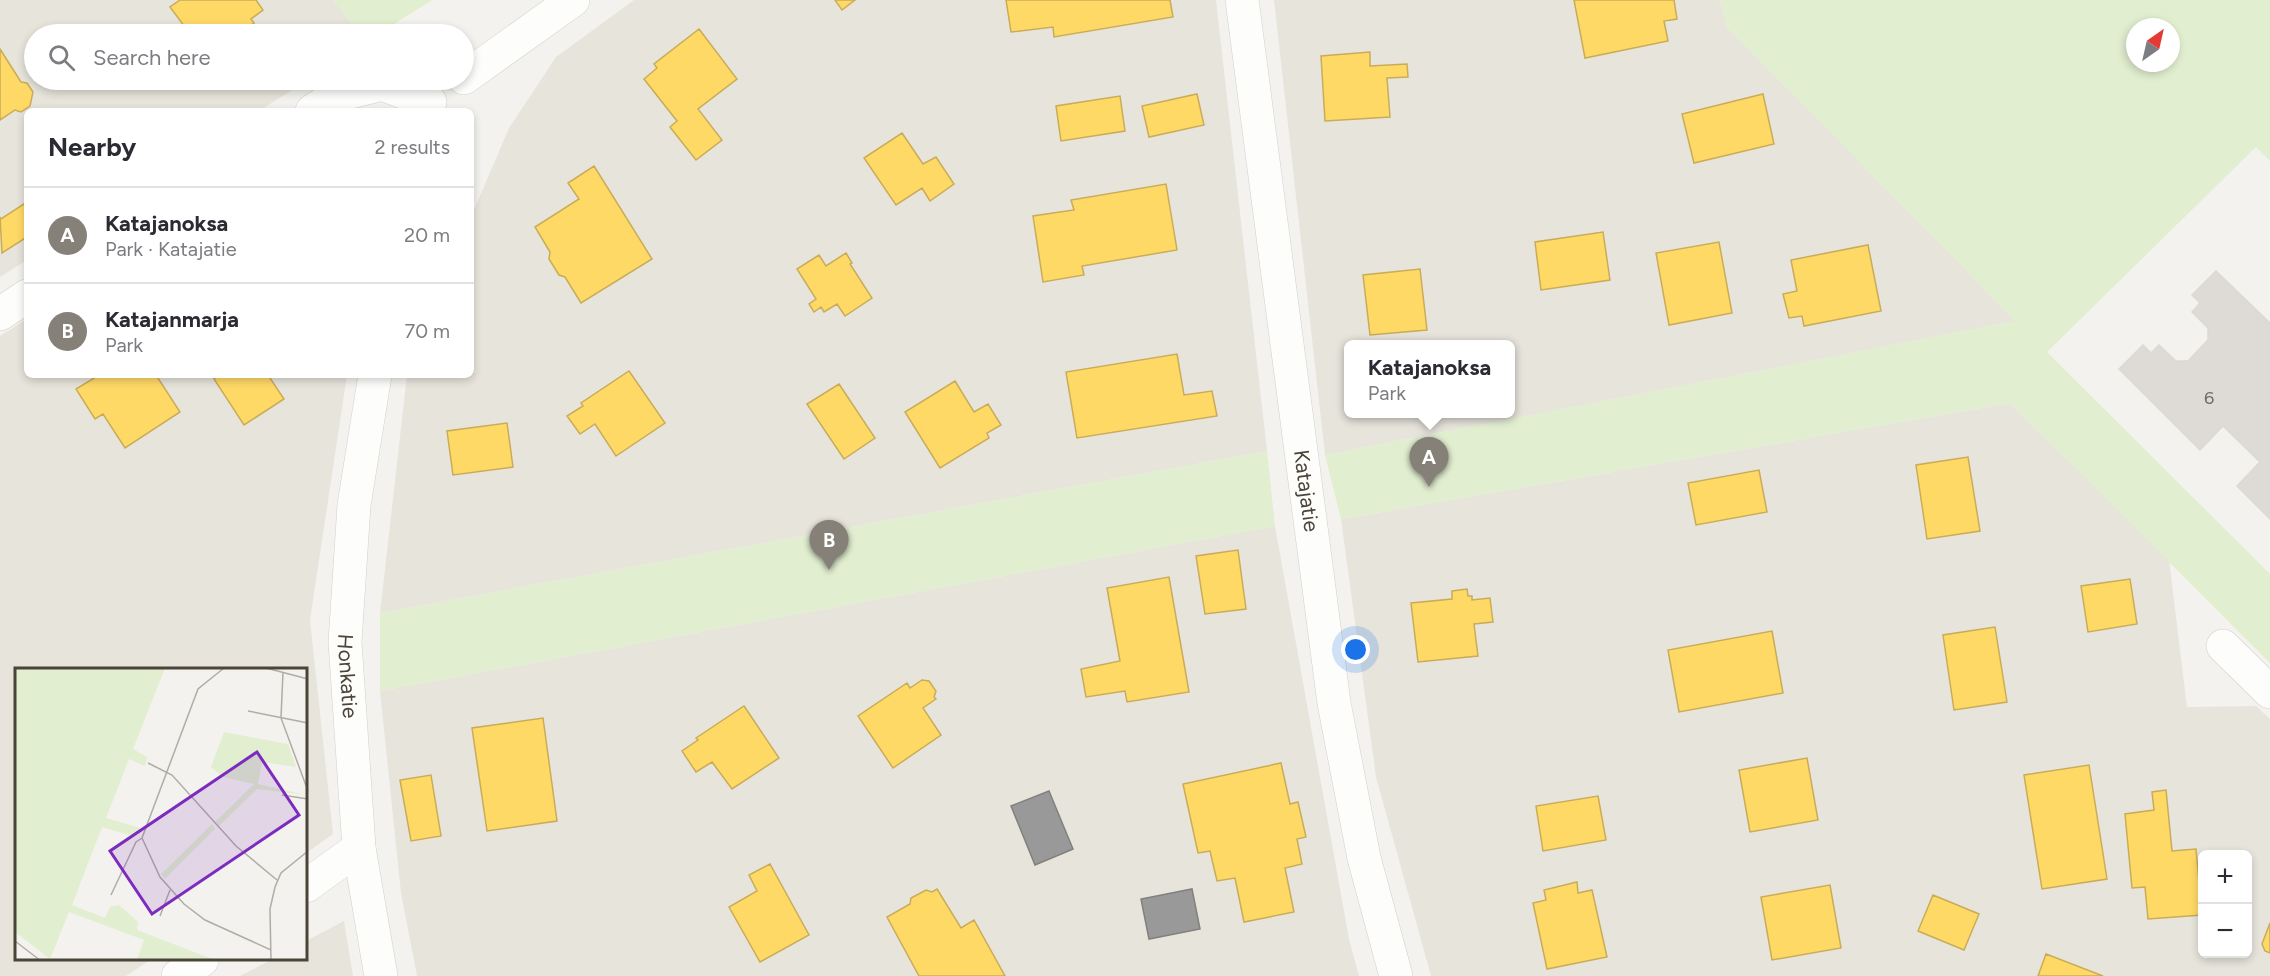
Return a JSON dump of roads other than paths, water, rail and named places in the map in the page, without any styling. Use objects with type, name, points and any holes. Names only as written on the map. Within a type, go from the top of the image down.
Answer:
[{"type":"street","points":[[474,70],[573,0]]},
{"type":"street","name":"Katajatie","points":[[1242,0],[1334,703],[1364,858],[1396,976]]},
{"type":"street","points":[[317,108],[335,96],[358,90]]},
{"type":"street","points":[[395,90],[428,106],[448,90]]},
{"type":"street","points":[[0,314],[24,298]]},
{"type":"street","name":"Honkatie","points":[[375,378],[354,502],[345,642],[359,848],[381,976]]},
{"type":"street","points":[[2223,646],[2270,692]]},
{"type":"street","points":[[308,885],[359,848]]},
{"type":"street","points":[[178,976],[200,961]]},
{"type":"place","name":"Katajanoksa","points":[[1429,487]]},
{"type":"place","name":"Katajanmarja","points":[[829,570]]}]
